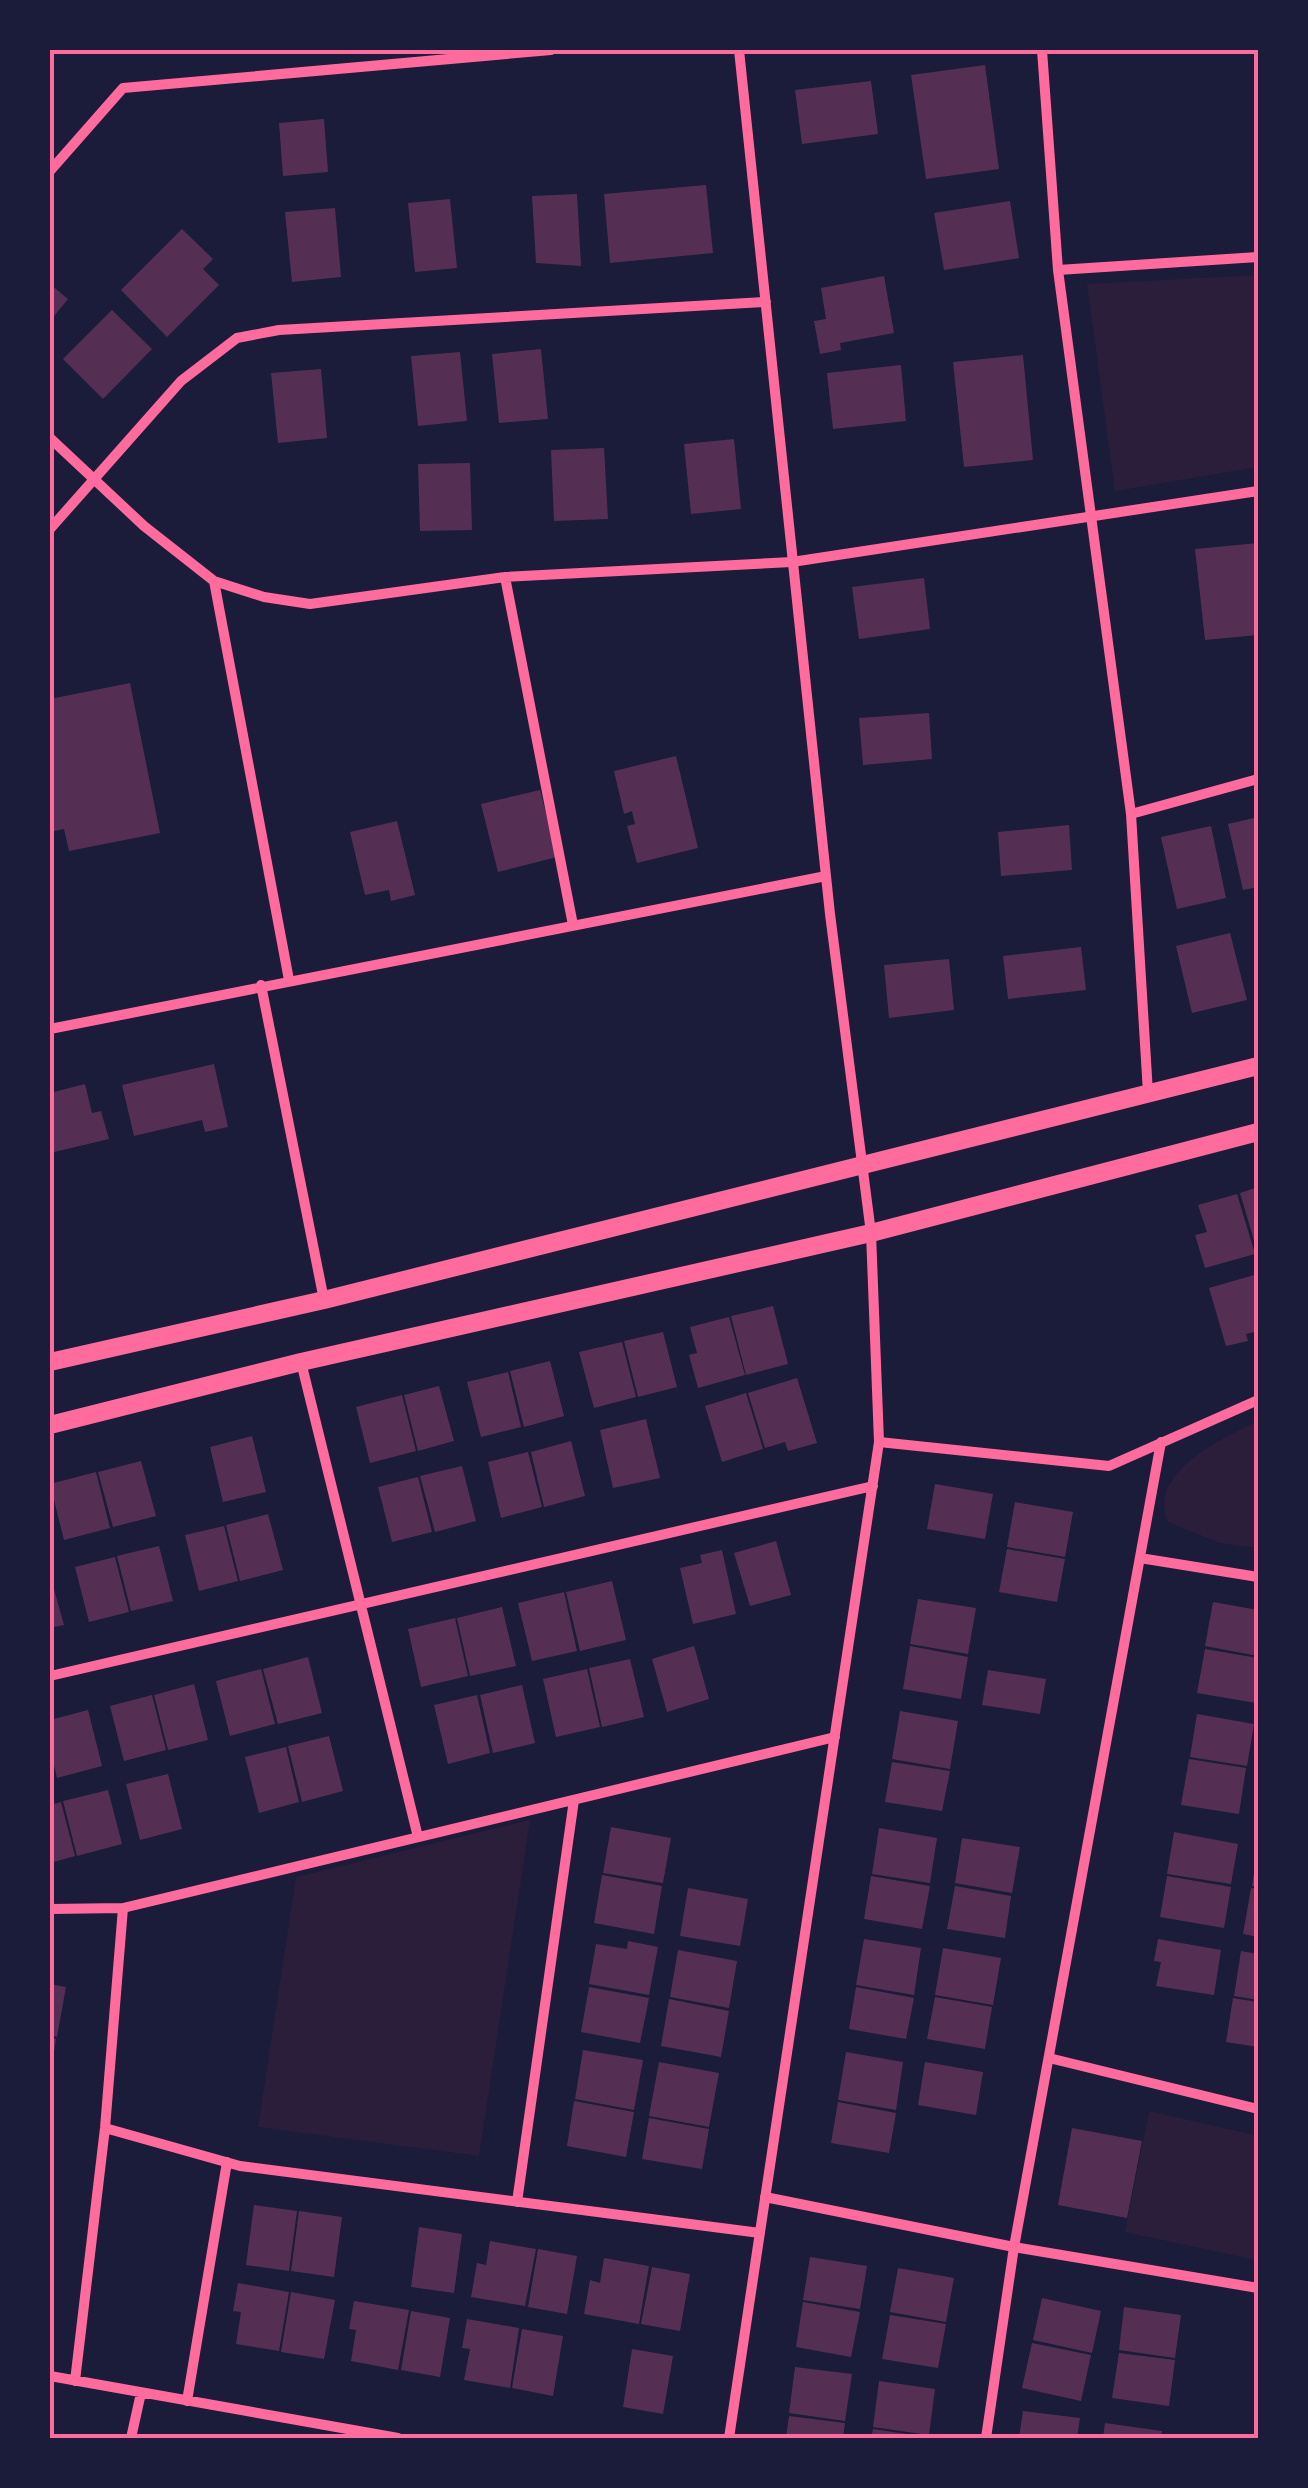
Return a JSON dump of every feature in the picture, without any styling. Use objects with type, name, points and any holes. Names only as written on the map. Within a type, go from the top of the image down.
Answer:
[{"type":"street","points":[[50,170],[123,88],[436,55],[551,50]]},
{"type":"street","points":[[729,2438],[879,1442],[872,1233],[859,1164],[826,876],[739,50]]},
{"type":"street","points":[[1042,50],[1058,270],[1132,814],[1148,1093]]},
{"type":"street","points":[[1058,270],[1258,257]]},
{"type":"street","points":[[50,530],[181,381],[237,338],[279,330],[766,302]]},
{"type":"street","points":[[50,438],[214,581],[264,598],[310,604],[505,577],[792,562],[1258,491]]},
{"type":"street","points":[[505,577],[573,925]]},
{"type":"street","points":[[214,581],[289,980]]},
{"type":"street","points":[[1132,814],[1258,779]]},
{"type":"street","points":[[50,1029],[826,876]]},
{"type":"street","points":[[261,985],[324,1300]]},
{"type":"street","points":[[50,1362],[324,1300],[1258,1066]]},
{"type":"street","points":[[50,1425],[301,1362],[872,1233],[1258,1132]]},
{"type":"street","points":[[301,1362],[364,1604],[418,1837]]},
{"type":"street","points":[[879,1442],[1109,1466],[1258,1400]]},
{"type":"street","points":[[986,2438],[1014,2247],[1161,1442]]},
{"type":"street","points":[[50,1676],[872,1486]]},
{"type":"street","points":[[1140,1558],[1258,1577]]},
{"type":"street","points":[[50,1909],[123,1908],[835,1737]]},
{"type":"street","points":[[517,2202],[574,1800]]},
{"type":"street","points":[[75,2381],[105,2128],[123,1908]]},
{"type":"street","points":[[1049,2058],[1258,2110]]},
{"type":"street","points":[[105,2128],[227,2162],[760,2233]]},
{"type":"street","points":[[186,2401],[227,2162]]},
{"type":"street","points":[[766,2196],[1014,2247],[1258,2288]]},
{"type":"street","points":[[50,2376],[398,2438]]},
{"type":"street","points":[[131,2438],[141,2392]]},
{"type":"shaded area","points":[[1258,275],[1258,467],[1115,491],[1087,284]]},
{"type":"shaded area","points":[[1258,1421],[1258,1548],[1220,1543],[1168,1522],[1164,1504],[1178,1473],[1208,1448]]},
{"type":"shaded area","points":[[530,1820],[479,2156],[258,2127],[296,1877]]},
{"type":"shaded area","points":[[1149,2111],[1258,2136],[1256,2260],[1125,2232]]},
{"type":"building","points":[[985,65],[999,169],[926,179],[911,75]]},
{"type":"building","points":[[871,81],[878,134],[802,144],[795,90]]},
{"type":"building","points":[[324,119],[328,172],[283,176],[279,123]]},
{"type":"building","points":[[706,185],[713,253],[610,263],[604,194]]},
{"type":"building","points":[[577,194],[581,266],[536,263],[532,196]]},
{"type":"building","points":[[450,199],[457,268],[415,272],[408,203]]},
{"type":"building","points":[[1010,201],[1019,258],[944,270],[934,213]]},
{"type":"building","points":[[335,208],[341,277],[292,282],[285,212]]},
{"type":"building","points":[[182,229],[213,259],[203,269],[219,285],[167,337],[121,290]]},
{"type":"building","points":[[884,276],[894,333],[840,343],[841,350],[820,354],[814,321],[826,319],[821,288]]},
{"type":"building","points":[[50,284],[68,299],[50,321]]},
{"type":"building","points":[[112,310],[152,349],[103,399],[63,359]]},
{"type":"building","points":[[541,349],[548,419],[499,423],[492,354]]},
{"type":"building","points":[[460,352],[467,421],[418,426],[411,356]]},
{"type":"building","points":[[1023,355],[1033,460],[964,467],[953,362]]},
{"type":"building","points":[[901,365],[906,421],[833,429],[827,373]]},
{"type":"building","points":[[321,369],[327,438],[278,443],[271,373]]},
{"type":"building","points":[[734,439],[741,509],[691,514],[684,444]]},
{"type":"building","points":[[604,448],[608,519],[554,521],[551,450]]},
{"type":"building","points":[[470,463],[472,530],[420,531],[418,464]]},
{"type":"building","points":[[1258,543],[1258,635],[1205,640],[1195,549]]},
{"type":"building","points":[[924,578],[930,629],[859,639],[852,587]]},
{"type":"building","points":[[130,683],[160,833],[69,851],[64,829],[50,832],[50,699]]},
{"type":"building","points":[[929,713],[932,759],[863,765],[859,718]]},
{"type":"building","points":[[676,756],[698,848],[637,863],[627,826],[635,824],[632,811],[624,814],[614,771]]},
{"type":"building","points":[[540,790],[557,857],[498,872],[481,804]]},
{"type":"building","points":[[1258,817],[1258,887],[1243,890],[1228,824]]},
{"type":"building","points":[[397,821],[415,895],[391,901],[389,890],[365,895],[350,832]]},
{"type":"building","points":[[1069,825],[1072,870],[1001,876],[998,832]]},
{"type":"building","points":[[1211,826],[1226,898],[1177,909],[1161,837]]},
{"type":"building","points":[[1230,933],[1247,1000],[1192,1013],[1176,946]]},
{"type":"building","points":[[1081,947],[1086,990],[1008,999],[1003,956]]},
{"type":"building","points":[[949,959],[954,1010],[889,1018],[884,965]]},
{"type":"building","points":[[214,1064],[228,1127],[205,1132],[202,1120],[134,1136],[122,1085]]},
{"type":"building","points":[[85,1084],[92,1113],[101,1111],[109,1139],[50,1153],[50,1093]]},
{"type":"building","points":[[1258,1187],[1258,1251],[1257,1251],[1240,1193]]},
{"type":"building","points":[[1237,1194],[1255,1254],[1205,1268],[1195,1235],[1207,1232],[1198,1205]]},
{"type":"building","points":[[1254,1275],[1258,1331],[1246,1334],[1248,1341],[1226,1346],[1209,1288]]},
{"type":"building","points":[[773,1306],[788,1364],[746,1375],[731,1316]]},
{"type":"building","points":[[729,1317],[745,1375],[698,1388],[689,1355],[697,1353],[690,1327]]},
{"type":"building","points":[[663,1332],[677,1387],[638,1397],[624,1341]]},
{"type":"building","points":[[622,1342],[636,1397],[594,1408],[579,1352]]},
{"type":"building","points":[[550,1361],[564,1416],[524,1427],[510,1371]]},
{"type":"building","points":[[508,1372],[521,1427],[481,1437],[467,1382]]},
{"type":"building","points":[[797,1378],[817,1443],[788,1451],[785,1442],[765,1448],[748,1393]]},
{"type":"building","points":[[439,1386],[454,1441],[418,1451],[404,1395]]},
{"type":"building","points":[[746,1393],[763,1449],[722,1462],[705,1406]]},
{"type":"building","points":[[402,1395],[416,1451],[370,1463],[356,1407]]},
{"type":"building","points":[[646,1419],[660,1478],[613,1488],[600,1430]]},
{"type":"building","points":[[252,1436],[266,1492],[223,1502],[210,1447]]},
{"type":"building","points":[[571,1441],[585,1496],[544,1507],[531,1452]]},
{"type":"building","points":[[528,1452],[542,1507],[501,1518],[488,1462]]},
{"type":"building","points":[[141,1461],[156,1516],[113,1527],[98,1472]]},
{"type":"building","points":[[462,1466],[476,1521],[435,1532],[420,1476]]},
{"type":"building","points":[[96,1472],[110,1528],[64,1540],[50,1484]]},
{"type":"building","points":[[418,1477],[432,1532],[392,1542],[378,1487]]},
{"type":"building","points":[[935,1484],[993,1494],[985,1539],[927,1529]]},
{"type":"building","points":[[1015,1502],[1073,1512],[1065,1557],[1007,1547]]},
{"type":"building","points":[[268,1514],[283,1570],[240,1581],[226,1525]]},
{"type":"building","points":[[224,1526],[238,1581],[199,1591],[185,1535]]},
{"type":"building","points":[[776,1541],[791,1595],[750,1606],[734,1553]]},
{"type":"building","points":[[159,1546],[173,1601],[131,1611],[117,1556]]},
{"type":"building","points":[[1007,1549],[1065,1559],[1057,1602],[999,1592]]},
{"type":"building","points":[[722,1550],[736,1614],[693,1624],[680,1568],[702,1563],[700,1555]]},
{"type":"building","points":[[115,1557],[129,1612],[89,1622],[75,1567]]},
{"type":"building","points":[[50,1575],[64,1625],[50,1628]]},
{"type":"building","points":[[612,1581],[626,1640],[580,1651],[566,1592]]},
{"type":"building","points":[[564,1592],[577,1651],[532,1661],[518,1603]]},
{"type":"building","points":[[918,1599],[976,1608],[968,1654],[910,1644]]},
{"type":"building","points":[[1213,1602],[1258,1610],[1258,1656],[1205,1646]]},
{"type":"building","points":[[502,1607],[516,1666],[470,1676],[457,1618]]},
{"type":"building","points":[[455,1618],[468,1676],[421,1687],[408,1629]]},
{"type":"building","points":[[694,1646],[709,1699],[667,1712],[652,1659]]},
{"type":"building","points":[[910,1646],[968,1657],[961,1699],[903,1689]]},
{"type":"building","points":[[1205,1649],[1258,1658],[1256,1703],[1197,1693]]},
{"type":"building","points":[[308,1657],[322,1713],[278,1724],[263,1669]]},
{"type":"building","points":[[630,1659],[644,1717],[602,1727],[589,1668]]},
{"type":"building","points":[[261,1669],[275,1724],[230,1736],[216,1681]]},
{"type":"building","points":[[587,1669],[600,1727],[556,1737],[543,1679]]},
{"type":"building","points":[[988,1670],[1046,1679],[1040,1714],[982,1705]]},
{"type":"building","points":[[194,1684],[208,1740],[168,1750],[154,1695]]},
{"type":"building","points":[[522,1685],[535,1743],[493,1753],[480,1695]]},
{"type":"building","points":[[152,1695],[166,1750],[124,1761],[110,1706]]},
{"type":"building","points":[[477,1695],[490,1753],[448,1764],[434,1705]]},
{"type":"building","points":[[88,1710],[102,1766],[57,1778],[50,1749],[50,1720]]},
{"type":"building","points":[[900,1711],[958,1721],[950,1769],[892,1759]]},
{"type":"building","points":[[1197,1714],[1254,1724],[1247,1766],[1190,1757]]},
{"type":"building","points":[[329,1736],[343,1791],[302,1802],[288,1746]]},
{"type":"building","points":[[286,1747],[299,1802],[259,1813],[245,1757]]},
{"type":"building","points":[[1189,1759],[1246,1768],[1239,1814],[1181,1805]]},
{"type":"building","points":[[892,1762],[950,1771],[942,1811],[885,1802]]},
{"type":"building","points":[[168,1774],[182,1829],[140,1840],[126,1784]]},
{"type":"building","points":[[108,1790],[122,1844],[77,1856],[63,1801]]},
{"type":"building","points":[[61,1802],[75,1856],[50,1863],[50,1805]]},
{"type":"building","points":[[611,1827],[671,1838],[663,1883],[603,1873]]},
{"type":"building","points":[[879,1828],[937,1838],[930,1883],[872,1874]]},
{"type":"building","points":[[1174,1832],[1238,1844],[1231,1884],[1167,1874]]},
{"type":"building","points":[[962,1838],[1020,1847],[1012,1893],[955,1883]]},
{"type":"building","points":[[1258,1858],[1258,1887],[1252,1886]]},
{"type":"building","points":[[602,1875],[662,1886],[654,1934],[594,1923]]},
{"type":"building","points":[[871,1876],[930,1886],[922,1929],[864,1919]]},
{"type":"building","points":[[1167,1876],[1231,1887],[1224,1928],[1160,1917]]},
{"type":"building","points":[[955,1886],[1011,1896],[1005,1938],[947,1929]]},
{"type":"building","points":[[688,1888],[748,1899],[740,1946],[680,1936]]},
{"type":"building","points":[[1251,1888],[1258,1889],[1258,1937],[1243,1934]]},
{"type":"building","points":[[864,1939],[921,1948],[914,1995],[856,1985]]},
{"type":"building","points":[[1158,1939],[1221,1950],[1214,1995],[1156,1986],[1161,1962],[1154,1961]]},
{"type":"building","points":[[628,1941],[658,1947],[649,1995],[589,1984],[596,1944],[627,1949]]},
{"type":"building","points":[[943,1948],[1001,1958],[993,2005],[935,1995]]},
{"type":"building","points":[[678,1950],[737,1961],[729,2008],[670,1997]]},
{"type":"building","points":[[1241,1951],[1258,1954],[1258,2000],[1234,1996]]},
{"type":"building","points":[[50,1984],[66,1987],[57,2037],[50,2035]]},
{"type":"building","points":[[589,1987],[649,1998],[640,2043],[581,2032]]},
{"type":"building","points":[[856,1987],[914,1998],[906,2039],[849,2029]]},
{"type":"building","points":[[935,1997],[992,2007],[985,2049],[927,2039]]},
{"type":"building","points":[[1233,1998],[1258,2002],[1258,2047],[1226,2042]]},
{"type":"building","points":[[669,1999],[729,2011],[721,2057],[661,2046]]},
{"type":"building","points":[[50,2038],[56,2039],[52,2066],[50,2065]]},
{"type":"building","points":[[583,2050],[643,2060],[634,2110],[575,2099]]},
{"type":"building","points":[[846,2052],[903,2062],[896,2110],[838,2100]]},
{"type":"building","points":[[659,2062],[719,2073],[709,2127],[649,2116]]},
{"type":"building","points":[[925,2062],[983,2072],[976,2115],[918,2105]]},
{"type":"building","points":[[574,2101],[634,2112],[626,2157],[567,2146]]},
{"type":"building","points":[[838,2102],[896,2113],[889,2153],[831,2143]]},
{"type":"building","points":[[649,2118],[709,2129],[702,2169],[642,2159]]},
{"type":"building","points":[[1072,2128],[1142,2141],[1127,2218],[1058,2205]]},
{"type":"building","points":[[254,2205],[297,2211],[289,2271],[246,2265]]},
{"type":"building","points":[[299,2211],[342,2217],[334,2277],[291,2271]]},
{"type":"building","points":[[419,2227],[462,2234],[454,2293],[411,2287]]},
{"type":"building","points":[[490,2241],[536,2249],[525,2306],[471,2297],[477,2263],[486,2265]]},
{"type":"building","points":[[538,2249],[577,2256],[567,2314],[528,2307]]},
{"type":"building","points":[[810,2257],[867,2266],[860,2309],[803,2300]]},
{"type":"building","points":[[604,2258],[649,2266],[639,2324],[584,2314],[590,2280],[600,2283]]},
{"type":"building","points":[[652,2267],[690,2274],[680,2331],[641,2324]]},
{"type":"building","points":[[898,2268],[954,2278],[946,2322],[890,2312]]},
{"type":"building","points":[[238,2283],[289,2292],[279,2351],[236,2344],[241,2312],[233,2311]]},
{"type":"building","points":[[291,2292],[335,2300],[324,2359],[281,2352]]},
{"type":"building","points":[[1042,2298],[1101,2311],[1092,2353],[1033,2340]]},
{"type":"building","points":[[354,2301],[409,2310],[398,2370],[351,2361],[356,2330],[349,2329]]},
{"type":"building","points":[[803,2302],[860,2312],[851,2357],[796,2347]]},
{"type":"building","points":[[1124,2307],[1181,2315],[1175,2358],[1119,2350]]},
{"type":"building","points":[[411,2311],[450,2318],[440,2377],[401,2370]]},
{"type":"building","points":[[890,2315],[946,2324],[938,2368],[882,2359]]},
{"type":"building","points":[[467,2319],[519,2328],[510,2388],[464,2380],[470,2349],[462,2348]]},
{"type":"building","points":[[522,2329],[563,2336],[553,2396],[512,2388]]},
{"type":"building","points":[[1032,2343],[1091,2355],[1081,2401],[1022,2388]]},
{"type":"building","points":[[632,2349],[673,2356],[663,2414],[623,2407]]},
{"type":"building","points":[[1119,2353],[1175,2360],[1169,2406],[1112,2398]]},
{"type":"building","points":[[795,2367],[852,2374],[845,2421],[789,2413]]},
{"type":"building","points":[[879,2381],[935,2389],[929,2435],[873,2427]]},
{"type":"building","points":[[1023,2411],[1080,2418],[1077,2438],[1019,2438]]},
{"type":"building","points":[[789,2416],[845,2423],[843,2438],[786,2438]]},
{"type":"building","points":[[1105,2423],[1162,2431],[1161,2438],[1103,2438]]},
{"type":"building","points":[[873,2429],[920,2436],[920,2438],[871,2438]]}]
